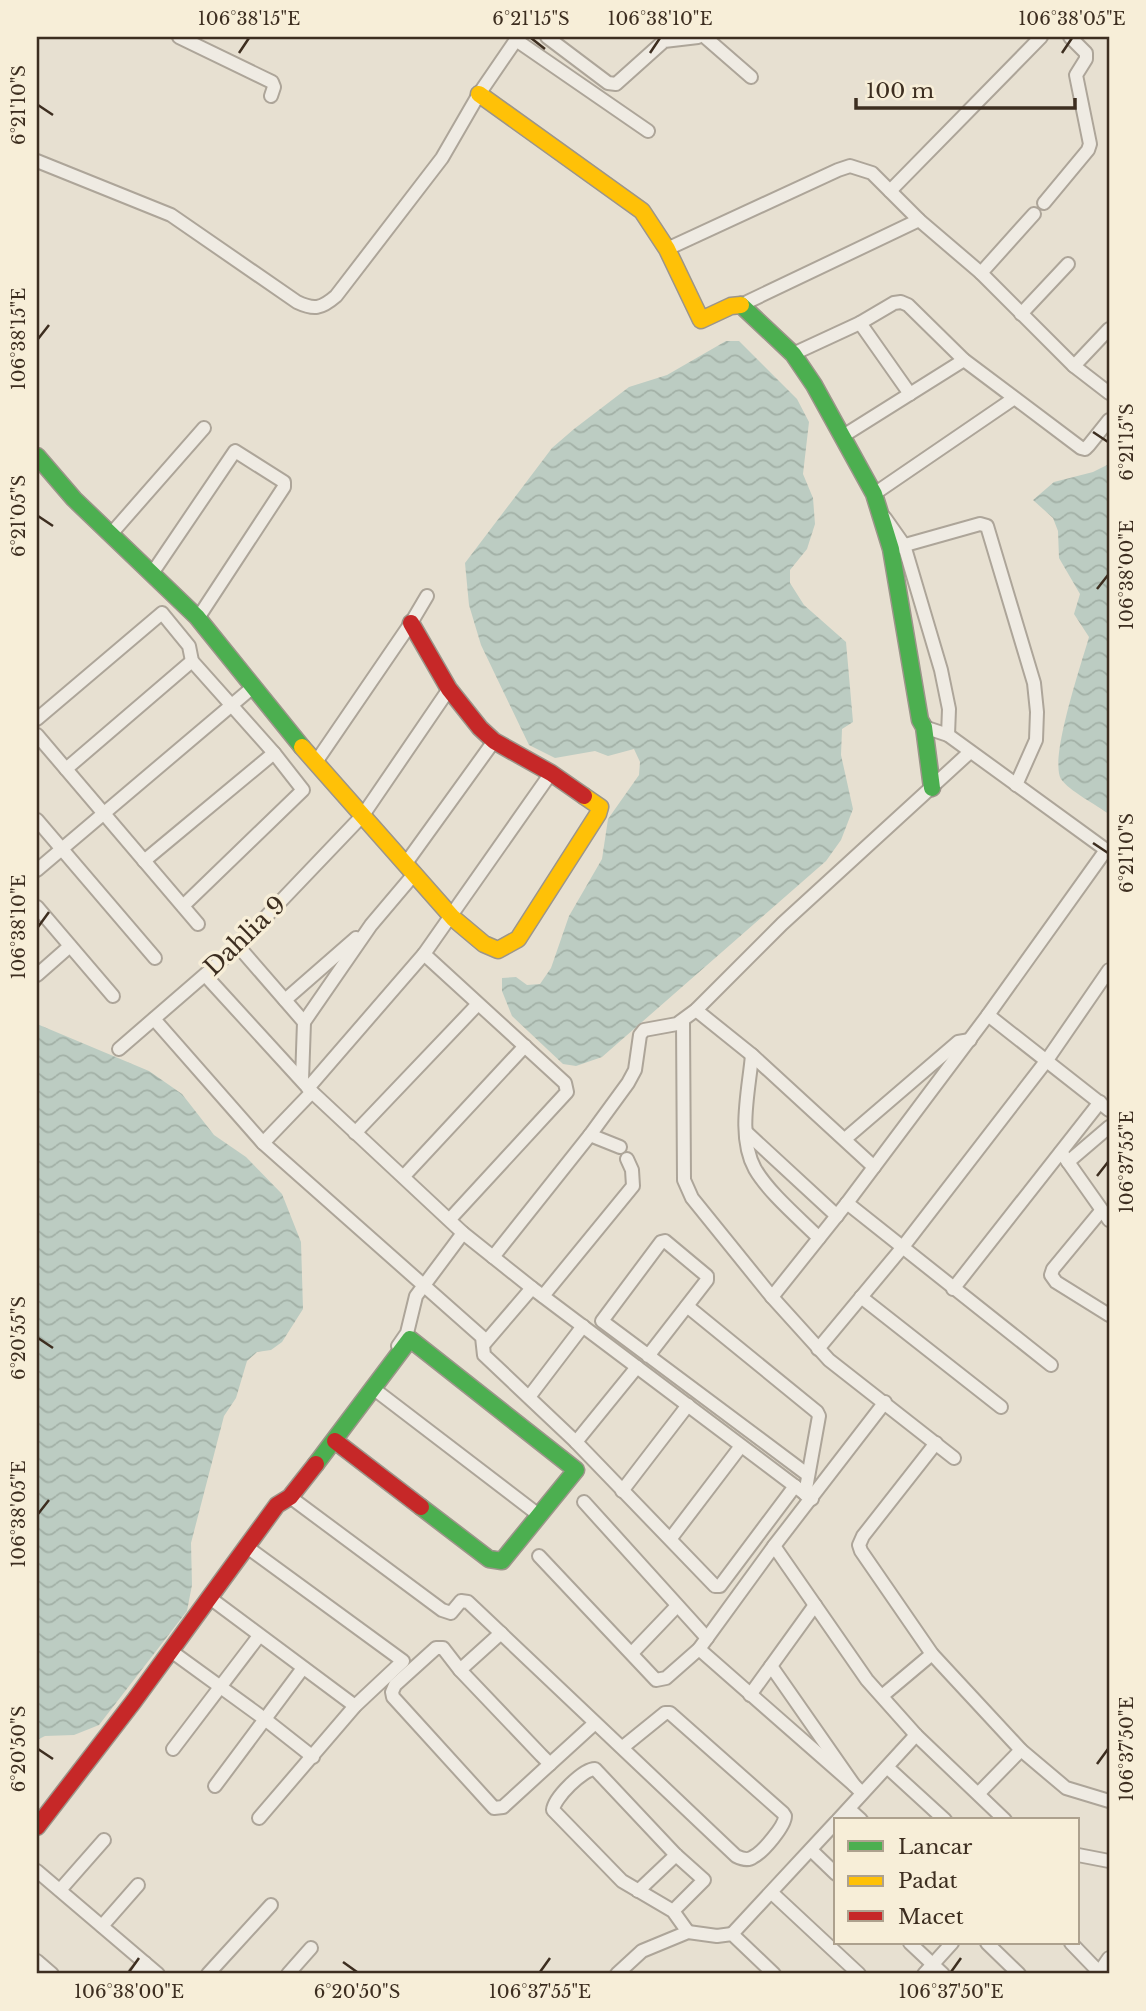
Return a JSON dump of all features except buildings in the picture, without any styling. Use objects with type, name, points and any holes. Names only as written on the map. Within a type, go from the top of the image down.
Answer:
[{"type":"street","points":[[179,37],[272,82],[274,87],[271,96]]},
{"type":"street","points":[[547,37],[608,83],[616,84],[664,41],[698,37]]},
{"type":"street","points":[[705,37],[751,78]]},
{"type":"street","points":[[890,191],[1041,37]]},
{"type":"street","points":[[1044,204],[1090,144],[1076,75],[1086,59],[1086,53],[1070,37]]},
{"type":"street","points":[[37,161],[172,215],[311,309],[323,307],[336,296],[442,158],[479,94],[517,38],[648,131]]},
{"type":"street","points":[[479,94],[632,203],[651,222],[701,320],[731,306],[741,306],[919,220]]},
{"type":"street","points":[[667,249],[850,166],[872,173],[919,220],[981,273],[1074,366],[1109,393]]},
{"type":"street","points":[[981,273],[1034,214]]},
{"type":"street","points":[[1021,314],[1068,264]]},
{"type":"street","points":[[793,354],[860,323],[894,303],[901,302],[908,305],[964,360],[1081,448],[1085,449],[1109,420]]},
{"type":"street","points":[[741,306],[793,354],[843,436],[876,502],[897,547],[947,694],[948,735]]},
{"type":"street","points":[[860,323],[910,394]]},
{"type":"street","points":[[1074,366],[1109,329]]},
{"type":"street","points":[[843,436],[964,360]]},
{"type":"street","points":[[876,502],[1013,399]]},
{"type":"street","points":[[111,534],[204,428]]},
{"type":"street","points":[[153,572],[235,451],[284,482],[284,487],[198,618]]},
{"type":"street","points":[[37,456],[111,534],[198,618],[316,762],[411,868],[451,918],[490,948],[498,950],[518,939],[600,807],[551,773],[494,741],[449,689],[411,623]]},
{"type":"street","points":[[897,547],[979,524],[987,526],[1034,683],[1036,740],[1016,785]]},
{"type":"street","points":[[897,547],[920,720],[924,727],[932,788]]},
{"type":"street","points":[[316,762],[427,596]]},
{"type":"street","points":[[37,719],[162,613],[189,646],[192,661],[274,753],[303,790],[183,906]]},
{"type":"street","points":[[66,769],[192,661]]},
{"type":"street","points":[[37,870],[253,687]]},
{"type":"street","name":"Dahlia 9","points":[[119,1049],[238,946],[363,815],[449,689]]},
{"type":"street","points":[[772,1297],[848,1203],[1108,851],[948,735],[924,727]]},
{"type":"street","points":[[37,735],[198,924]]},
{"type":"street","points":[[304,1023],[411,868],[494,741]]},
{"type":"street","points":[[493,1257],[590,1135],[633,1075],[640,1035],[644,1031],[682,1021],[696,1010],[782,924],[970,752]]},
{"type":"street","points":[[144,861],[274,753]]},
{"type":"street","points":[[262,1143],[307,1087],[424,954],[551,773]]},
{"type":"street","points":[[37,821],[155,958]]},
{"type":"street","points":[[37,907],[113,996]]},
{"type":"street","points":[[285,1000],[371,925]]},
{"type":"street","points":[[37,975],[71,946]]},
{"type":"street","points":[[238,946],[304,1023],[307,1087]]},
{"type":"street","points":[[424,954],[565,1083],[567,1092],[450,1219]]},
{"type":"street","points":[[818,1349],[902,1248],[1047,1060],[1109,970]]},
{"type":"street","points":[[205,975],[307,1087],[463,1233],[804,1493]]},
{"type":"street","points":[[355,1133],[478,1003]]},
{"type":"street","points":[[696,1010],[752,1055],[874,1167]]},
{"type":"street","points":[[953,1289],[1105,1106],[988,1016]]},
{"type":"street","points":[[154,1019],[262,1143],[482,1337],[484,1355],[671,1538],[715,1587],[720,1586],[885,1402]]},
{"type":"street","points":[[682,1021],[684,1180],[692,1198],[772,1297],[829,1360],[954,1458]]},
{"type":"street","points":[[845,1139],[958,1042],[970,1040]]},
{"type":"street","points":[[404,1176],[524,1046]]},
{"type":"street","points":[[752,1055],[746,1132],[752,1160],[763,1180],[819,1238]]},
{"type":"street","points":[[1065,1157],[1109,1128]]},
{"type":"street","points":[[746,1132],[837,1216]]},
{"type":"street","points":[[590,1135],[620,1147]]},
{"type":"street","points":[[1065,1157],[1105,1216],[1053,1269],[1051,1275],[1056,1282],[1109,1315]]},
{"type":"street","points":[[543,1296],[633,1186],[632,1170],[627,1159]]},
{"type":"street","points":[[848,1203],[1051,1365]]},
{"type":"street","points":[[295,1491],[308,1464],[407,1333],[416,1296],[422,1285],[463,1233]]},
{"type":"street","points":[[648,1356],[706,1283],[707,1276],[668,1243],[661,1242],[602,1321],[648,1356],[808,1475]]},
{"type":"street","points":[[484,1344],[532,1288]]},
{"type":"street","points":[[860,1297],[1001,1408]]},
{"type":"street","points":[[539,1556],[656,1680],[661,1680],[703,1643],[774,1546],[804,1493],[819,1416],[687,1306]]},
{"type":"street","points":[[529,1397],[583,1326]]},
{"type":"street","points":[[37,1827],[171,1651],[277,1505],[295,1491],[410,1339],[415,1340],[574,1467],[575,1472],[502,1561],[496,1562],[335,1441]]},
{"type":"street","points":[[576,1443],[637,1367]]},
{"type":"street","points":[[374,1389],[540,1516]]},
{"type":"street","points":[[622,1491],[688,1405]]},
{"type":"street","points":[[936,1443],[863,1536],[859,1545],[932,1654],[1021,1750],[1066,1788],[1109,1801]]},
{"type":"street","points":[[671,1538],[741,1446]]},
{"type":"street","points":[[295,1491],[442,1610],[451,1613],[461,1601],[468,1602],[736,1856],[742,1859],[753,1857],[784,1825],[783,1813],[670,1713],[665,1713],[623,1747]]},
{"type":"street","points":[[584,1502],[677,1606],[703,1643],[750,1695],[858,1789]]},
{"type":"street","points":[[774,1546],[867,1680],[915,1735],[1003,1818]]},
{"type":"street","points":[[247,1547],[403,1661],[355,1706],[259,1818]]},
{"type":"street","points":[[210,1598],[355,1706]]},
{"type":"street","points":[[750,1695],[815,1605]]},
{"type":"street","points":[[632,1653],[677,1606]]},
{"type":"street","points":[[460,1670],[501,1633]]},
{"type":"street","points":[[173,1749],[259,1636]]},
{"type":"street","points":[[551,1764],[460,1670],[443,1648],[436,1648],[396,1685],[392,1692],[393,1697],[494,1808],[503,1807],[551,1764],[595,1723]]},
{"type":"street","points":[[171,1651],[313,1757]]},
{"type":"street","points":[[882,1696],[932,1654]]},
{"type":"street","points":[[771,1666],[858,1789]]},
{"type":"street","points":[[215,1786],[303,1668]]},
{"type":"street","points":[[840,1818],[849,1808],[858,1789],[887,1767],[915,1735]]},
{"type":"street","points":[[979,1793],[1021,1750]]},
{"type":"street","points":[[887,1767],[942,1818]]},
{"type":"street","points":[[673,1910],[704,1880],[676,1855],[595,1769],[587,1770],[555,1800],[553,1810],[622,1881],[673,1910],[688,1932]]},
{"type":"street","points":[[849,1808],[859,1818]]},
{"type":"street","points":[[617,1974],[642,1951],[688,1932],[717,1936],[732,1934],[834,1824]]},
{"type":"street","points":[[60,1890],[104,1840]]},
{"type":"street","points":[[811,1850],[834,1872]]},
{"type":"street","points":[[638,1891],[676,1855]]},
{"type":"street","points":[[1080,1855],[1109,1861]]},
{"type":"street","points":[[37,1871],[158,1974]]},
{"type":"street","points":[[102,1926],[138,1885]]},
{"type":"street","points":[[772,1893],[859,1974]]},
{"type":"street","points":[[208,1974],[271,1905]]},
{"type":"street","points":[[732,1934],[774,1974]]},
{"type":"street","points":[[910,1944],[933,1971],[952,1944]]},
{"type":"street","points":[[988,1944],[1019,1974]]},
{"type":"street","points":[[1072,1944],[1098,1973],[1109,1958]]},
{"type":"street","points":[[288,1974],[311,1948]]},
{"type":"street","points":[[37,1961],[52,1974]]},
{"type":"street","points":[[135,1974],[145,1963]]},
{"type":"water","points":[[726,341],[739,341],[797,399],[809,422],[803,474],[813,498],[815,524],[807,549],[790,570],[790,583],[804,605],[846,642],[853,722],[842,729],[841,755],[853,809],[841,840],[826,861],[602,1057],[576,1066],[563,1064],[512,1016],[502,991],[502,978],[516,977],[527,985],[540,984],[551,968],[569,916],[602,859],[608,819],[639,775],[640,762],[634,749],[608,756],[595,751],[555,758],[529,745],[481,645],[469,605],[465,563],[552,448],[574,429],[629,387],[667,375]]},
{"type":"water","points":[[1109,464],[1109,814],[1076,793],[1061,779],[1058,768],[1063,732],[1089,637],[1074,614],[1080,594],[1059,558],[1058,531],[1053,518],[1033,500],[1054,482],[1093,472]]},
{"type":"water","points":[[37,1024],[149,1071],[182,1094],[214,1135],[246,1157],[282,1194],[301,1242],[303,1309],[282,1342],[271,1350],[257,1352],[247,1361],[236,1398],[224,1416],[191,1543],[192,1585],[187,1611],[99,1725],[74,1735],[45,1736],[37,1740]]},
{"type":"traffic: fast","points":[[741,305],[793,354],[814,385],[874,494],[891,549],[920,720],[924,727],[932,788]]},
{"type":"traffic: fast","points":[[37,456],[74,499],[197,617],[302,747]]},
{"type":"traffic: fast","points":[[316,1464],[410,1339],[576,1470],[502,1561],[489,1559],[421,1507]]},
{"type":"traffic: slow","points":[[479,94],[642,211],[667,249],[701,320],[731,306],[741,305]]},
{"type":"traffic: slow","points":[[302,747],[453,918],[484,944],[498,950],[518,939],[598,814],[600,807],[584,796]]},
{"type":"traffic: jam","points":[[411,623],[449,689],[480,728],[494,741],[551,773],[584,796]]},
{"type":"traffic: jam","points":[[335,1441],[421,1507]]},
{"type":"traffic: jam","points":[[37,1827],[134,1701],[277,1505],[290,1497],[316,1464]]}]
